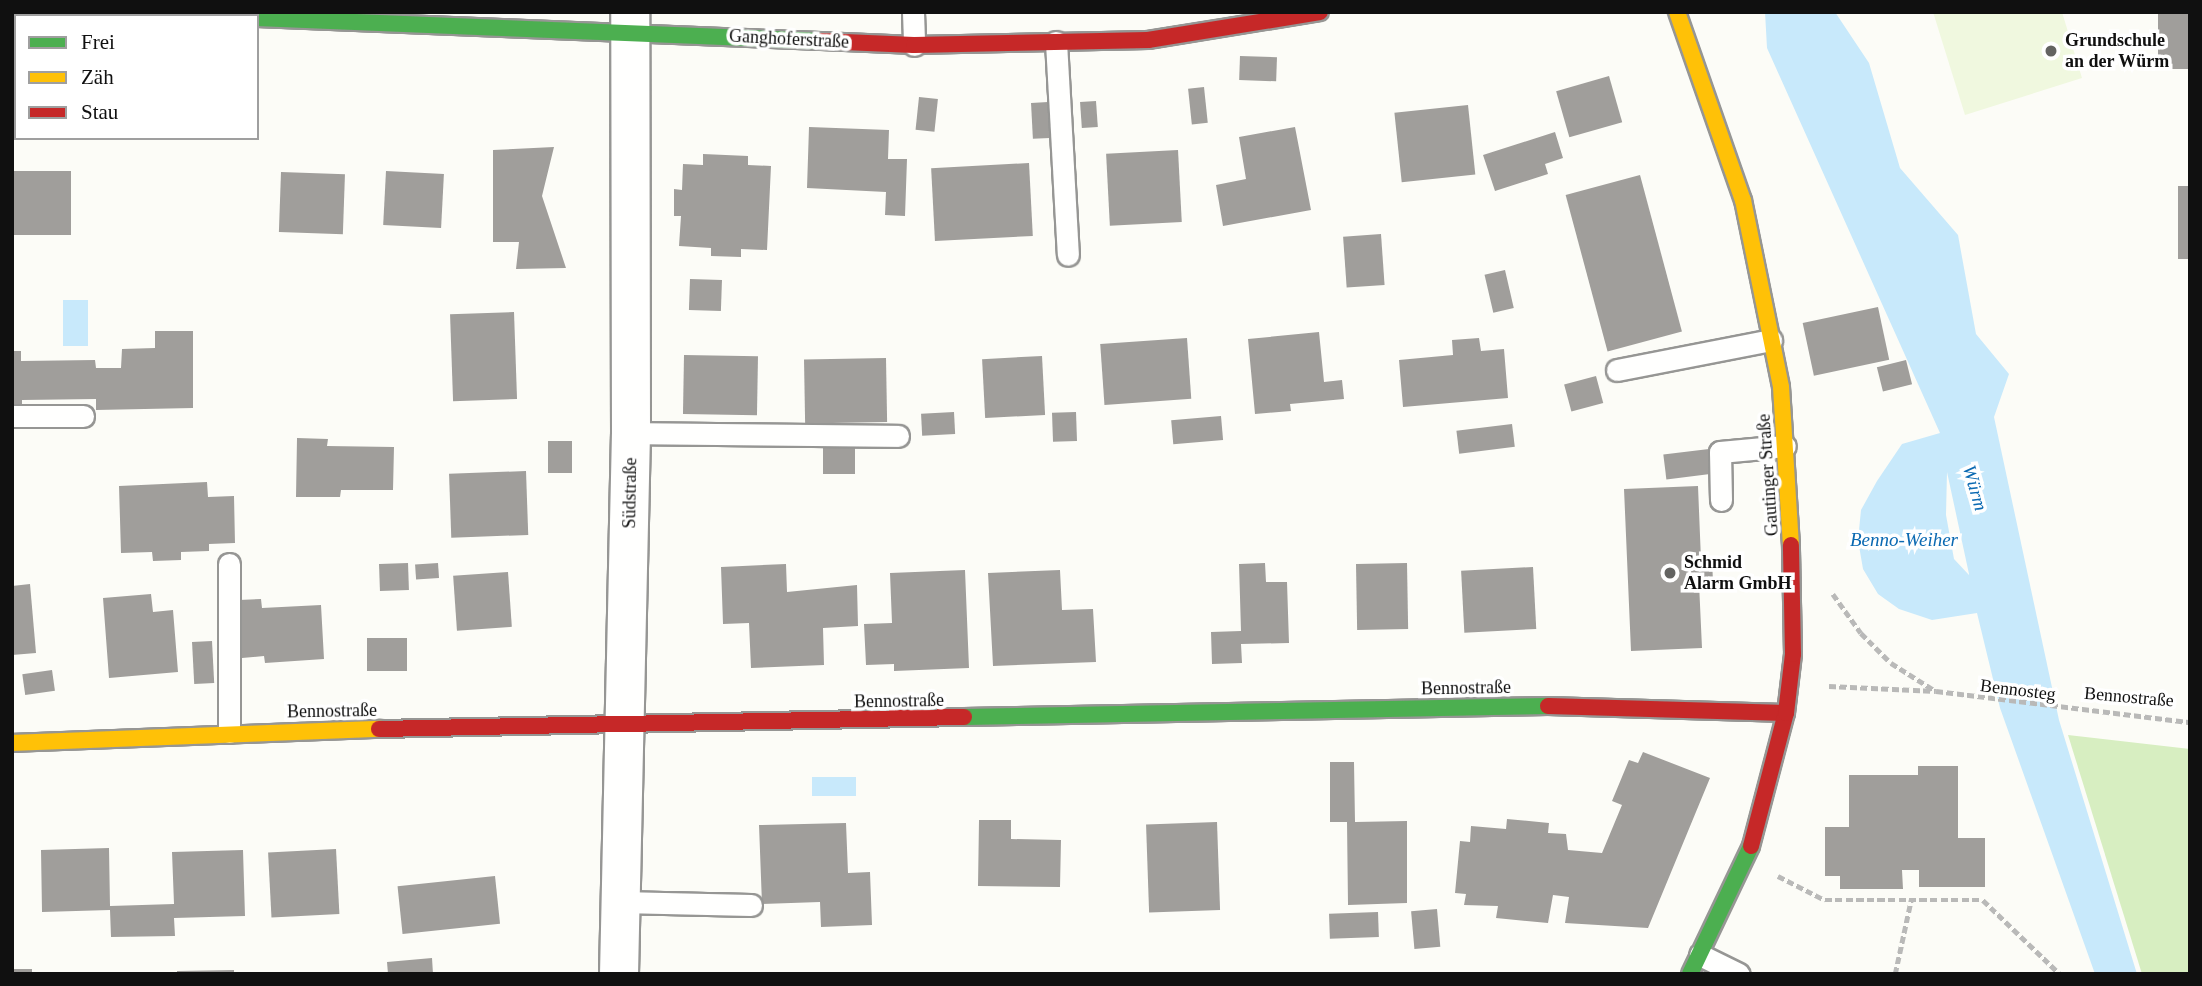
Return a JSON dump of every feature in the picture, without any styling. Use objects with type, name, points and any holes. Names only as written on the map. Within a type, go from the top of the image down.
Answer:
[{"type":"street","points":[[108,12],[158,14]]},
{"type":"street","name":"Ganghoferstraße","points":[[259,18],[630,21],[914,45],[1148,40],[1216,21],[1320,12]]},
{"type":"street","name":"Gautinger Straße","points":[[1677,12],[1743,200],[1771,340],[1785,446],[1791,522],[1790,682],[1786,712],[1746,861],[1695,965]]},
{"type":"street","name":"Südstraße","points":[[619,974],[631,433],[630,21]]},
{"type":"street","name":"Bennostraße","points":[[12,743],[229,732],[1542,706],[1786,712]]},
{"type":"lane","points":[[913,12],[914,45]]},
{"type":"lane","points":[[1056,42],[1068,255]]},
{"type":"lane","points":[[1617,370],[1771,340]]},
{"type":"lane","points":[[12,416],[83,416]]},
{"type":"lane","points":[[631,433],[898,436]]},
{"type":"lane","points":[[1721,500],[1720,452],[1785,446]]},
{"type":"lane","points":[[229,564],[229,732]]},
{"type":"lane","points":[[620,902],[751,905]]},
{"type":"lane","points":[[1695,965],[1739,974]]},
{"type":"path","points":[[1861,633],[1891,663],[1936,691]]},
{"type":"path","points":[[1790,682],[1936,691]]},
{"type":"path","name":"Bennosteg","points":[[1936,691],[1968,698],[2064,710]]},
{"type":"path","name":"Bennostraße","points":[[2064,710],[2190,722]]},
{"type":"path","points":[[1746,861],[1825,900],[1983,900],[2060,974]]},
{"type":"path","points":[[1895,974],[1911,900]]},
{"type":"green space","points":[[1933,12],[2062,12],[2082,78],[1965,115]]},
{"type":"green space","points":[[2068,735],[2190,749],[2190,974],[2142,974]]},
{"type":"water","points":[[1765,12],[1835,12],[1869,63],[1900,168],[1958,235],[1976,334],[2009,374],[1994,417],[2059,720],[2137,974],[2095,974],[2000,708],[1977,613],[1932,620],[1899,609],[1878,594],[1863,569],[1858,540],[1861,510],[1877,481],[1902,444],[1940,433],[1767,48]],"holes":[[[1947,472],[1969,575],[1954,559],[1946,515]]]},
{"type":"water","points":[[63,300],[88,300],[88,346],[63,346]]},
{"type":"water","points":[[812,777],[856,777],[856,796],[812,796]]},
{"type":"building","points":[[2158,12],[2190,12],[2190,69],[2158,69]]},
{"type":"building","points":[[1240,56],[1277,57],[1276,81],[1239,80]]},
{"type":"building","points":[[1609,76],[1622,122],[1569,137],[1556,91]]},
{"type":"building","points":[[1204,87],[1208,123],[1192,124],[1188,89]]},
{"type":"building","points":[[919,97],[938,99],[934,132],[916,130]]},
{"type":"building","points":[[1096,101],[1098,127],[1082,128],[1080,102]]},
{"type":"building","points":[[1048,102],[1050,138],[1033,139],[1031,103]]},
{"type":"building","points":[[1468,105],[1475,175],[1402,182],[1394,113]]},
{"type":"building","points":[[809,127],[889,130],[888,159],[907,159],[905,216],[885,215],[886,192],[807,188]]},
{"type":"building","points":[[1295,127],[1311,210],[1223,226],[1216,185],[1246,179],[1239,137]]},
{"type":"building","points":[[1555,132],[1563,158],[1545,164],[1548,174],[1495,191],[1483,155]]},
{"type":"building","points":[[554,147],[542,196],[566,268],[516,269],[519,242],[493,242],[493,150]]},
{"type":"building","points":[[1178,150],[1182,222],[1110,226],[1106,154]]},
{"type":"building","points":[[703,154],[748,156],[748,165],[771,166],[767,250],[741,249],[741,257],[711,256],[711,248],[679,246],[681,216],[674,216],[674,189],[682,190],[683,164],[703,165]]},
{"type":"building","points":[[1029,163],[1033,236],[935,241],[931,168]]},
{"type":"building","points":[[12,171],[71,171],[71,235],[12,235]]},
{"type":"building","points":[[386,171],[444,174],[441,228],[383,225]]},
{"type":"building","points":[[281,172],[345,174],[343,234],[279,232]]},
{"type":"building","points":[[1640,175],[1682,331],[1608,351],[1566,195]]},
{"type":"building","points":[[2178,186],[2190,186],[2190,259],[2178,259]]},
{"type":"building","points":[[1381,234],[1385,285],[1347,288],[1343,237]]},
{"type":"building","points":[[1505,270],[1514,308],[1493,313],[1485,275]]},
{"type":"building","points":[[690,279],[722,280],[721,311],[689,310]]},
{"type":"building","points":[[1878,307],[1889,360],[1814,376],[1803,323]]},
{"type":"building","points":[[514,312],[517,399],[453,401],[450,314]]},
{"type":"building","points":[[155,331],[193,331],[193,408],[96,410],[96,399],[22,400],[22,407],[12,407],[12,351],[21,351],[21,361],[95,360],[96,368],[121,368],[122,349],[155,348]]},
{"type":"building","points":[[1319,332],[1324,382],[1342,380],[1344,399],[1290,404],[1291,411],[1255,414],[1248,339]]},
{"type":"building","points":[[1187,338],[1191,399],[1104,405],[1100,344]]},
{"type":"building","points":[[1479,338],[1481,351],[1504,349],[1508,398],[1403,407],[1399,360],[1453,355],[1452,340]]},
{"type":"building","points":[[684,355],[758,356],[757,415],[683,414]]},
{"type":"building","points":[[1042,356],[1045,415],[985,418],[982,359]]},
{"type":"building","points":[[886,358],[887,422],[805,423],[804,359]]},
{"type":"building","points":[[1906,360],[1912,384],[1883,392],[1877,367]]},
{"type":"building","points":[[1596,376],[1603,403],[1571,412],[1564,385]]},
{"type":"building","points":[[954,412],[955,434],[922,436],[921,414]]},
{"type":"building","points":[[1076,412],[1077,441],[1053,442],[1052,413]]},
{"type":"building","points":[[1221,416],[1223,440],[1173,444],[1171,420]]},
{"type":"building","points":[[1512,424],[1515,447],[1459,454],[1456,431]]},
{"type":"building","points":[[297,438],[328,439],[327,446],[394,447],[393,490],[341,490],[340,497],[296,497]]},
{"type":"building","points":[[548,441],[572,441],[572,473],[548,473]]},
{"type":"building","points":[[823,445],[855,445],[855,474],[823,474]]},
{"type":"building","points":[[1709,449],[1712,474],[1666,479],[1663,455]]},
{"type":"building","points":[[526,471],[528,535],[451,538],[449,474]]},
{"type":"building","points":[[207,482],[208,497],[234,496],[235,543],[209,544],[209,551],[181,552],[181,560],[153,561],[152,552],[121,553],[119,486]]},
{"type":"building","points":[[1698,486],[1701,560],[1712,559],[1713,582],[1699,583],[1702,648],[1631,651],[1624,489]]},
{"type":"building","points":[[408,563],[409,590],[380,591],[379,564]]},
{"type":"building","points":[[438,563],[439,578],[416,580],[415,565]]},
{"type":"building","points":[[1265,563],[1266,582],[1287,582],[1289,643],[1241,644],[1242,663],[1212,664],[1211,632],[1241,631],[1239,564]]},
{"type":"building","points":[[1407,563],[1408,629],[1357,630],[1356,564]]},
{"type":"building","points":[[786,564],[787,592],[857,585],[858,626],[823,628],[824,665],[751,668],[749,623],[723,624],[721,567]]},
{"type":"building","points":[[1533,567],[1536,629],[1464,633],[1461,571]]},
{"type":"building","points":[[965,570],[969,668],[894,671],[894,664],[866,665],[864,624],[892,623],[890,573]]},
{"type":"building","points":[[1060,570],[1062,610],[1093,609],[1096,662],[993,666],[988,573]]},
{"type":"building","points":[[508,572],[512,627],[457,631],[453,576]]},
{"type":"building","points":[[30,584],[36,653],[12,655],[12,586]]},
{"type":"building","points":[[151,594],[153,612],[173,610],[178,672],[109,678],[103,598]]},
{"type":"building","points":[[261,599],[262,608],[321,605],[324,659],[265,663],[264,656],[242,658],[239,600]]},
{"type":"building","points":[[367,638],[407,638],[407,671],[367,671]]},
{"type":"building","points":[[212,641],[214,683],[194,684],[192,642]]},
{"type":"building","points":[[52,670],[55,691],[25,695],[22,674]]},
{"type":"building","points":[[1643,752],[1710,778],[1648,928],[1565,923],[1569,897],[1553,895],[1548,923],[1496,918],[1498,906],[1464,905],[1466,894],[1455,893],[1460,841],[1470,842],[1471,826],[1506,829],[1507,819],[1549,823],[1548,833],[1566,834],[1568,850],[1602,853],[1622,805],[1612,801],[1629,760],[1638,763]]},
{"type":"building","points":[[1330,762],[1354,762],[1355,822],[1407,821],[1407,903],[1348,905],[1347,822],[1330,822]]},
{"type":"building","points":[[1918,766],[1958,766],[1958,838],[1985,838],[1985,887],[1919,887],[1919,870],[1902,870],[1903,889],[1840,889],[1840,876],[1825,876],[1825,827],[1849,827],[1849,775],[1918,775]]},
{"type":"building","points":[[979,820],[1011,820],[1011,839],[1061,840],[1060,887],[978,886]]},
{"type":"building","points":[[1217,822],[1220,910],[1149,912],[1146,824]]},
{"type":"building","points":[[846,823],[848,873],[870,872],[872,925],[821,927],[820,902],[762,904],[759,825]]},
{"type":"building","points":[[109,848],[110,906],[174,904],[172,852],[243,850],[245,916],[174,918],[175,936],[111,937],[110,910],[42,912],[41,850]]},
{"type":"building","points":[[336,849],[339,914],[271,917],[268,853]]},
{"type":"building","points":[[495,876],[500,924],[403,934],[398,886]]},
{"type":"building","points":[[1437,909],[1440,947],[1414,949],[1411,911]]},
{"type":"building","points":[[1378,912],[1379,937],[1330,939],[1329,914]]},
{"type":"building","points":[[432,958],[433,974],[388,974],[387,962]]},
{"type":"building","points":[[12,969],[32,969],[32,974],[12,974]]},
{"type":"building","points":[[234,970],[234,974],[177,974],[177,971]]},
{"type":"traffic: fast","points":[[259,18],[821,41]]},
{"type":"traffic: fast","points":[[964,717],[1548,706]]},
{"type":"traffic: fast","points":[[1690,974],[1751,846]]},
{"type":"traffic: slow","points":[[1677,12],[1743,200],[1781,387],[1791,545]]},
{"type":"traffic: slow","points":[[12,743],[379,729]]},
{"type":"traffic: jam","points":[[821,41],[914,45],[1148,40],[1320,12]]},
{"type":"traffic: jam","points":[[1751,846],[1786,713],[1793,654],[1791,545]]},
{"type":"traffic: jam","points":[[1548,706],[1786,713]]},
{"type":"traffic: jam","points":[[379,729],[964,717]]},
{"type":"place","name":"Grundschule an der Würm","points":[[2051,51]]},
{"type":"place","name":"Schmid Alarm GmbH","points":[[1670,573]]},
{"type":"water label","name":"Würm","points":[[1975,488]]},
{"type":"water label","name":"Benno-Weiher","points":[[1904,540]]}]
